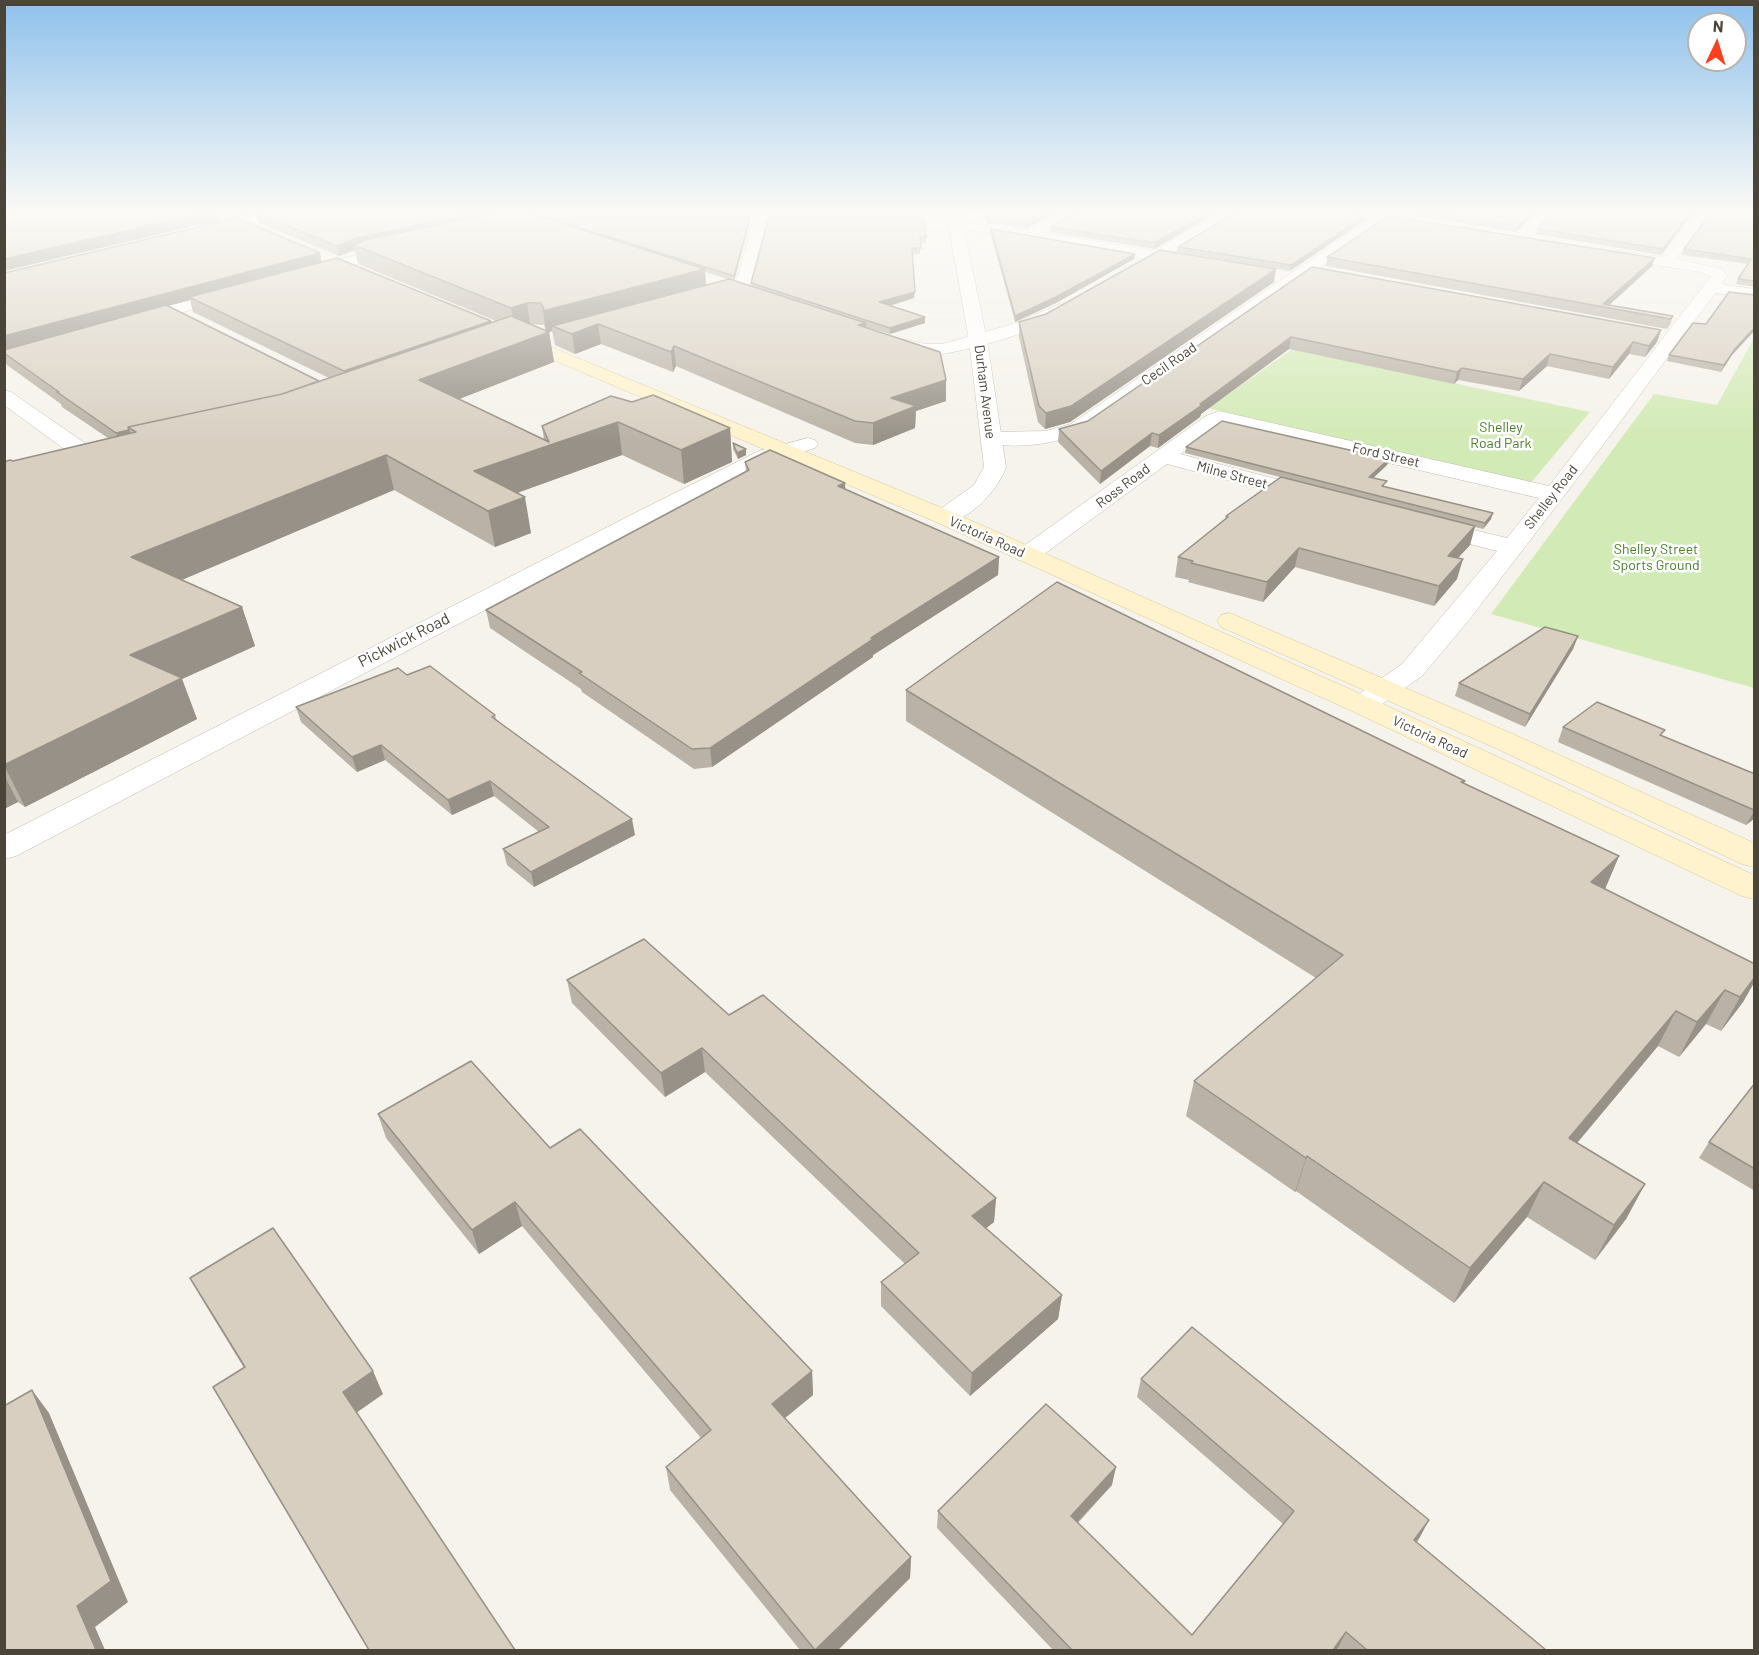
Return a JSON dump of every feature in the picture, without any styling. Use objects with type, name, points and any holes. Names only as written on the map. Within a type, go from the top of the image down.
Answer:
[{"type":"main road","name":"Victoria Road","points":[[547,337],[743,414],[798,447],[954,511],[1049,541],[1373,697],[1755,888]]},
{"type":"main road","name":"Victoria Road","points":[[954,511],[1027,555],[1755,856]]},
{"type":"street","points":[[724,287],[754,297]]},
{"type":"street","points":[[686,303],[740,287]]},
{"type":"street","name":"Durham Avenue","points":[[954,511],[993,477],[995,467],[978,340],[968,287]]},
{"type":"street","name":"Cecil Road","points":[[991,438],[1046,438],[1061,436],[1078,428],[1280,287]]},
{"type":"street","name":"Shelley Road","points":[[1373,697],[1412,670],[1602,434],[1708,287]]},
{"type":"street","points":[[1735,287],[1755,294]]},
{"type":"street","points":[[116,326],[250,289]]},
{"type":"street","points":[[871,335],[911,348],[930,350],[1016,331],[1038,322],[1076,300]]},
{"type":"street","points":[[172,310],[192,320]]},
{"type":"street","points":[[494,335],[515,329],[547,337]]},
{"type":"street","points":[[1650,332],[1673,337]]},
{"type":"street","points":[[4,396],[97,462]]},
{"type":"street","name":"Ford Street","points":[[1219,417],[1553,494]]},
{"type":"street","name":"Ross Road","points":[[1027,555],[1219,417]]},
{"type":"street","name":"Pickwick Road","points":[[4,849],[624,527],[768,456],[798,447]]},
{"type":"street","name":"Milne Street","points":[[1162,456],[1338,502]]},
{"type":"street","points":[[75,469],[120,457]]},
{"type":"street","points":[[1408,521],[1512,547]]},
{"type":"green space","name":"Shelley Street Sports Ground","points":[[1754,338],[1754,688],[1491,614],[1654,394],[1717,405]]},
{"type":"green space","name":"Shelley Road Park","points":[[1293,349],[1590,412],[1529,485],[1208,408]]},
{"type":"building","points":[[4,287],[190,287],[4,336]]},
{"type":"building","points":[[226,287],[408,287],[491,321],[344,371],[189,297]]},
{"type":"building","points":[[459,287],[635,287],[543,311],[541,303],[527,303],[511,308]]},
{"type":"building","points":[[698,287],[755,287],[866,323],[858,325],[940,352],[946,380],[891,398],[916,406],[873,423],[855,421],[674,346],[671,352],[598,324],[572,334],[552,326]]},
{"type":"building","points":[[764,287],[915,287],[915,292],[879,302],[925,317],[890,328]]},
{"type":"building","points":[[1007,287],[1074,287],[1056,297],[1015,316]]},
{"type":"building","points":[[1094,287],[1249,287],[1071,406],[1046,413],[1039,406],[1019,322],[1046,314]]},
{"type":"building","points":[[1283,287],[1424,287],[1661,330],[1649,346],[1633,342],[1613,367],[1550,354],[1523,379],[1462,368],[1457,372],[1291,337],[1200,404],[1202,405],[1159,435],[1152,433],[1101,471],[1059,429],[1088,421]]},
{"type":"building","points":[[1494,287],[1622,287],[1603,304],[1673,316],[1670,319]]},
{"type":"building","points":[[1729,292],[1755,295],[1755,327],[1724,365],[1669,355],[1693,323],[1706,324]]},
{"type":"building","points":[[166,305],[319,381],[282,394],[128,427],[129,430],[116,433],[4,353],[4,350]]},
{"type":"building","points":[[511,316],[549,332],[419,380],[549,442],[542,426],[611,396],[632,402],[653,395],[730,428],[681,450],[618,422],[474,471],[525,497],[488,511],[386,455],[131,557],[242,607],[130,655],[182,678],[4,765],[4,462],[136,432],[128,427],[282,394]]},
{"type":"building","points":[[1222,421],[1389,459],[1369,477],[1387,481],[1382,486],[1493,513],[1485,523],[1186,447]]},
{"type":"building","points":[[733,443],[746,449],[737,453]]},
{"type":"building","points":[[770,450],[845,483],[838,486],[999,557],[871,638],[873,639],[710,748],[692,749],[579,673],[582,672],[486,610],[749,470],[745,462]]},
{"type":"building","points":[[1281,477],[1475,526],[1448,556],[1463,559],[1439,586],[1299,548],[1267,582],[1191,563],[1193,561],[1178,557],[1228,517],[1226,516]]},
{"type":"building","points":[[1057,582],[1465,781],[1461,782],[1619,856],[1591,882],[1755,964],[1755,977],[1740,997],[1725,990],[1697,1022],[1676,1011],[1569,1138],[1645,1184],[1614,1225],[1544,1182],[1470,1268],[1194,1081],[1343,955],[906,690]]},
{"type":"building","points":[[1545,627],[1578,636],[1530,714],[1459,683]]},
{"type":"building","points":[[430,666],[495,715],[492,717],[632,819],[531,872],[503,849],[549,827],[490,781],[448,800],[381,745],[352,757],[296,707],[398,668],[407,675]]},
{"type":"building","points":[[1597,702],[1665,730],[1660,735],[1755,774],[1755,810],[1563,727]]},
{"type":"building","points":[[644,939],[729,1015],[763,995],[996,1198],[972,1216],[1062,1295],[972,1373],[881,1282],[919,1253],[702,1048],[661,1073],[567,980]]},
{"type":"building","points":[[471,1061],[550,1148],[580,1129],[812,1371],[772,1404],[911,1557],[815,1650],[666,1467],[711,1430],[515,1202],[472,1230],[378,1114]]},
{"type":"building","points":[[1755,1083],[1755,1169],[1709,1142]]},
{"type":"building","points":[[273,1228],[373,1371],[343,1392],[515,1650],[369,1650],[213,1387],[245,1367],[190,1278]]},
{"type":"building","points":[[1192,1327],[1429,1520],[1414,1540],[1546,1650],[1367,1650],[1346,1632],[1333,1650],[1072,1650],[938,1511],[1046,1404],[1116,1467],[1071,1516],[1192,1635],[1294,1511],[1141,1379]]},
{"type":"building","points":[[32,1390],[111,1581],[77,1606],[96,1650],[4,1650],[4,1406]]}]
